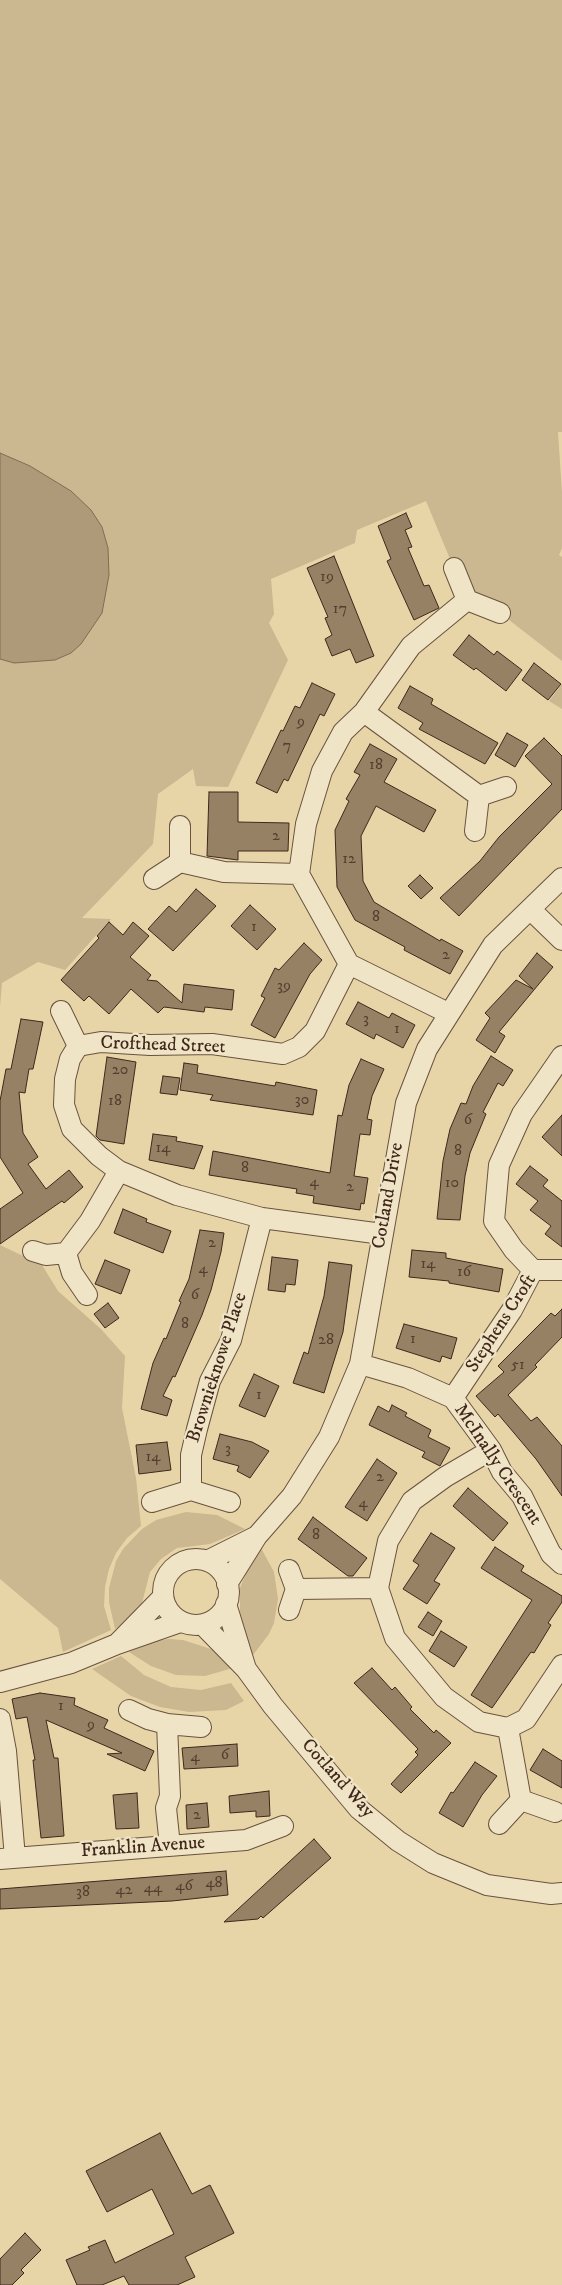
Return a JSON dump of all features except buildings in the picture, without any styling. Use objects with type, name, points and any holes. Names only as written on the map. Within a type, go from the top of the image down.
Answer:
[{"type":"street","points":[[454,568],[466,600],[500,613]]},
{"type":"street","points":[[448,1013],[349,964],[300,874],[306,824],[322,771],[343,732],[364,712],[411,646],[466,600]]},
{"type":"street","points":[[364,712],[479,796]]},
{"type":"street","points":[[479,796],[506,787]]},
{"type":"street","points":[[475,831],[479,796]]},
{"type":"street","points":[[180,826],[180,862]]},
{"type":"street","points":[[154,879],[180,862],[224,872],[300,874]]},
{"type":"street","name":"Cotland Drive","points":[[226,1604],[227,1584],[257,1536],[292,1496],[329,1437],[360,1364],[406,1103],[427,1049],[492,945],[562,878]]},
{"type":"street","points":[[530,909],[562,940]]},
{"type":"street","name":"Crofthead Street","points":[[349,964],[315,1031],[299,1047],[283,1054],[212,1044],[150,1046],[102,1042],[78,1046],[70,1058],[65,1080],[64,1105],[72,1129],[99,1156],[119,1172],[177,1195],[262,1218],[382,1234]]},
{"type":"street","name":"Crofthead Street","points":[[61,1011],[78,1046]]},
{"type":"street","points":[[533,1270],[514,1250],[494,1221],[499,1164],[522,1114],[562,1056]]},
{"type":"street","points":[[33,1251],[46,1255],[66,1253],[90,1221],[119,1172]]},
{"type":"street","name":"Brownieknowe Place","points":[[191,1490],[191,1455],[197,1429],[210,1381],[231,1340],[262,1218]]},
{"type":"street","points":[[66,1253],[72,1273],[86,1295]]},
{"type":"street","name":"Stephens Croft","points":[[453,1398],[512,1310],[533,1270],[562,1270]]},
{"type":"street","name":"McInally Crescent","points":[[360,1364],[408,1378],[453,1398],[490,1450],[502,1472],[522,1496],[551,1554],[562,1564]]},
{"type":"street","points":[[490,1450],[445,1477],[412,1501],[388,1541],[378,1588],[395,1638],[444,1696],[479,1722],[508,1728],[526,1719],[562,1665]]},
{"type":"street","points":[[152,1502],[191,1490],[230,1502]]},
{"type":"street","name":"Cotland Drive","points":[[117,1644],[163,1597],[166,1578],[178,1564],[187,1560],[207,1561],[257,1536]]},
{"type":"street","points":[[207,1561],[216,1566],[227,1584]]},
{"type":"street","points":[[289,1610],[296,1589],[290,1570]]},
{"type":"street","points":[[296,1589],[378,1588]]},
{"type":"street","points":[[163,1597],[166,1607],[180,1622],[195,1626],[217,1617],[226,1604]]},
{"type":"street","name":"Cotland Way","points":[[226,1604],[246,1669]]},
{"type":"street","points":[[0,1682],[71,1662],[180,1622]]},
{"type":"street","name":"Cotland Way","points":[[203,1624],[246,1669],[273,1706],[359,1809],[398,1841],[433,1863],[488,1885],[550,1894],[562,1893]]},
{"type":"street","points":[[129,1710],[148,1719],[168,1724],[201,1727]]},
{"type":"street","points":[[0,1720],[7,1761],[8,1858]]},
{"type":"street","points":[[168,1724],[170,1796],[166,1808],[170,1846]]},
{"type":"street","points":[[508,1728],[521,1800]]},
{"type":"street","points":[[521,1800],[555,1812]]},
{"type":"street","points":[[499,1824],[521,1800]]},
{"type":"street","name":"Franklin Avenue","points":[[8,1858],[246,1840],[283,1826]]},
{"type":"shaded area","points":[[0,0],[562,0],[562,432],[558,432],[562,493],[562,548],[559,555],[562,557],[562,661],[500,613],[467,600],[426,501],[357,530],[355,543],[271,579],[274,614],[269,623],[288,660],[228,787],[196,786],[193,769],[158,794],[153,844],[82,918],[111,919],[65,970],[38,962],[2,983],[0,1007]]},
{"type":"shaded area","points":[[0,453],[30,466],[71,491],[91,510],[102,527],[108,548],[109,575],[102,613],[81,644],[71,653],[55,660],[14,663],[0,659]]},
{"type":"shaded area","points":[[562,684],[562,709],[549,701]]},
{"type":"shaded area","points":[[0,1245],[42,1265],[58,1291],[101,1329],[125,1356],[122,1408],[136,1478],[141,1526],[127,1538],[116,1553],[109,1569],[105,1587],[104,1606],[111,1630],[63,1652],[58,1628],[0,1579]]},
{"type":"shaded area","points":[[186,1512],[217,1515],[245,1529],[210,1544],[177,1548],[161,1559],[150,1572],[141,1607],[115,1629],[109,1602],[109,1588],[116,1561],[123,1549],[142,1529],[156,1520]]},
{"type":"shaded area","points":[[261,1548],[274,1572],[278,1599],[274,1623],[269,1634],[253,1655],[243,1634],[240,1613],[240,1588],[247,1571]]},
{"type":"shaded area","points":[[183,1640],[211,1649],[233,1668],[205,1676],[176,1675],[151,1666],[129,1652],[155,1641]]},
{"type":"shaded area","points":[[121,1656],[144,1675],[171,1687],[201,1690],[231,1683],[244,1701],[226,1710],[189,1712],[160,1707],[131,1696],[92,1669]]}]
